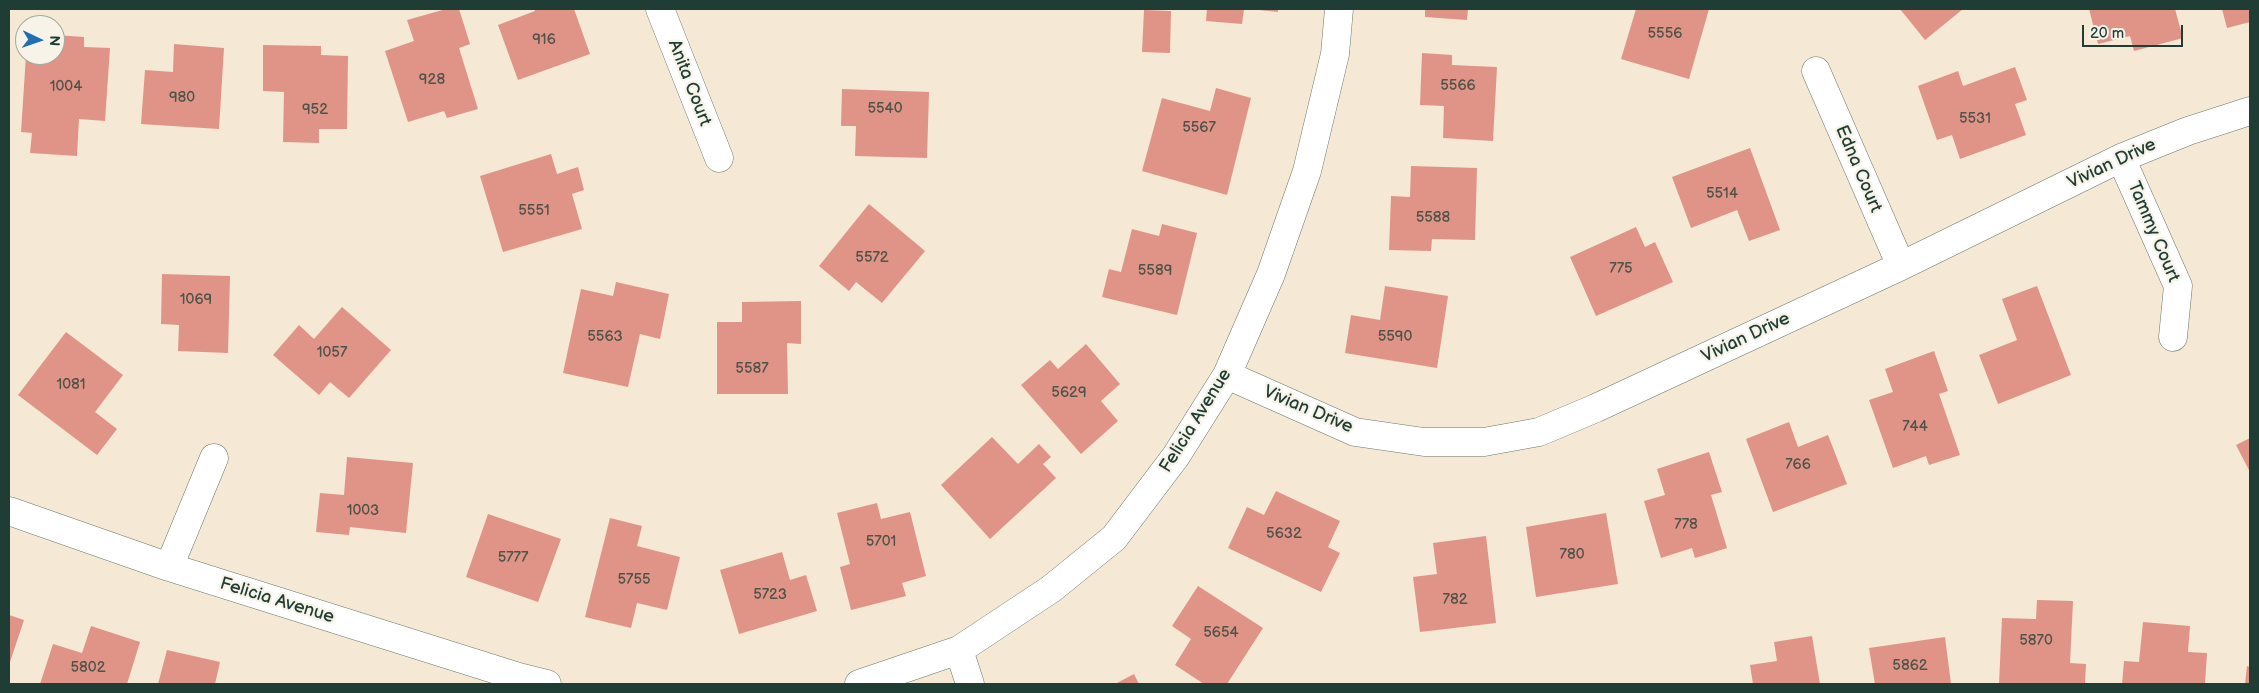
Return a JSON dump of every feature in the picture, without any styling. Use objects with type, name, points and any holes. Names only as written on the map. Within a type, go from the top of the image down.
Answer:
[{"type":"street","name":"Anita Court","points":[[660,9],[719,158]]},
{"type":"street","name":"Felicia Avenue","points":[[860,684],[958,650],[1051,589],[1114,538],[1176,456],[1227,375],[1271,274],[1307,171],[1335,54],[1339,9]]},
{"type":"street","name":"Edna Court","points":[[1816,72],[1901,266]]},
{"type":"street","name":"Vivian Drive","points":[[1227,375],[1354,432],[1424,442],[1484,442],[1539,432],[1596,408],[1901,266],[2121,158],[2188,131],[2250,111]]},
{"type":"street","name":"Tammy Court","points":[[2121,158],[2178,286],[2173,337]]},
{"type":"street","points":[[169,567],[214,458]]},
{"type":"street","name":"Felicia Avenue","points":[[9,511],[169,567],[520,678],[547,684]]},
{"type":"street","points":[[958,650],[970,684]]},
{"type":"building","points":[[446,9],[459,9],[470,44],[459,48],[478,109],[447,118],[444,111],[408,122],[385,51],[414,41],[407,20]]},
{"type":"building","points":[[534,9],[574,9],[590,54],[518,80],[498,25],[535,11]]},
{"type":"building","points":[[1207,9],[1244,9],[1242,24],[1206,21]]},
{"type":"building","points":[[1250,9],[1278,9],[1278,12]]},
{"type":"building","points":[[1425,9],[1468,9],[1467,20],[1425,17]]},
{"type":"building","points":[[1636,9],[1709,9],[1689,79],[1621,59]]},
{"type":"building","points":[[1900,9],[1963,9],[1925,40]]},
{"type":"building","points":[[2089,9],[2175,9],[2183,38],[2134,51],[2130,36],[2098,44]]},
{"type":"building","points":[[2222,9],[2250,9],[2250,22],[2227,28]]},
{"type":"building","points":[[1144,10],[1171,11],[1170,53],[1142,52]]},
{"type":"building","points":[[65,36],[84,37],[84,47],[110,48],[105,121],[79,119],[77,156],[30,153],[32,133],[21,132],[25,65],[65,65]]},
{"type":"building","points":[[174,44],[224,48],[219,129],[141,124],[145,70],[173,72]]},
{"type":"building","points":[[263,45],[321,46],[321,55],[348,56],[347,129],[319,129],[319,143],[283,142],[284,92],[263,91]]},
{"type":"building","points":[[1422,53],[1452,55],[1452,65],[1497,67],[1493,141],[1443,138],[1444,106],[1420,105]]},
{"type":"building","points":[[2015,67],[2027,100],[2015,104],[2026,135],[1960,159],[1952,135],[1937,140],[1918,86],[1958,71],[1963,86]]},
{"type":"building","points":[[1216,88],[1251,98],[1227,195],[1142,171],[1162,98],[1210,111]]},
{"type":"building","points":[[842,89],[929,92],[927,158],[855,156],[856,126],[841,126]]},
{"type":"building","points":[[1750,148],[1780,230],[1749,241],[1737,210],[1691,228],[1672,177]]},
{"type":"building","points":[[551,154],[557,174],[578,167],[584,190],[572,194],[582,229],[503,252],[480,176]]},
{"type":"building","points":[[1411,166],[1477,168],[1475,240],[1432,239],[1431,251],[1389,250],[1391,196],[1410,197]]},
{"type":"building","points":[[869,204],[925,251],[882,303],[856,282],[849,291],[819,266]]},
{"type":"building","points":[[1162,224],[1197,233],[1177,315],[1102,297],[1109,269],[1121,272],[1132,229],[1159,236]]},
{"type":"building","points":[[1636,227],[1645,247],[1655,242],[1673,282],[1596,316],[1570,257]]},
{"type":"building","points":[[162,274],[230,276],[228,353],[178,351],[179,325],[161,324]]},
{"type":"building","points":[[616,282],[669,294],[660,339],[640,334],[628,387],[563,373],[581,289],[613,296]]},
{"type":"building","points":[[1385,286],[1448,296],[1437,368],[1345,353],[1351,315],[1380,320]]},
{"type":"building","points":[[2037,286],[2071,375],[1998,404],[1979,355],[2017,340],[2002,299]]},
{"type":"building","points":[[801,301],[801,344],[787,343],[788,394],[717,394],[717,322],[742,322],[742,302]]},
{"type":"building","points":[[342,307],[391,350],[349,398],[330,382],[319,395],[273,355],[299,325],[314,339]]},
{"type":"building","points":[[66,332],[123,375],[95,412],[117,429],[97,455],[18,395]]},
{"type":"building","points":[[1086,344],[1120,384],[1101,401],[1118,421],[1081,454],[1021,385],[1050,360],[1058,369]]},
{"type":"building","points":[[1934,351],[1948,391],[1939,394],[1960,455],[1929,465],[1926,456],[1893,468],[1869,400],[1893,392],[1885,369]]},
{"type":"building","points":[[1789,422],[1798,447],[1828,435],[1847,484],[1773,512],[1746,439]]},
{"type":"building","points":[[992,437],[1018,464],[1039,444],[1051,457],[1043,464],[1056,478],[990,539],[941,485]]},
{"type":"building","points":[[2250,438],[2250,472],[2236,445]]},
{"type":"building","points":[[1709,452],[1722,492],[1711,495],[1727,548],[1695,558],[1692,548],[1661,558],[1644,501],[1665,495],[1657,469]]},
{"type":"building","points":[[347,457],[413,463],[406,533],[350,527],[349,535],[316,532],[320,493],[344,495]]},
{"type":"building","points":[[1276,491],[1340,521],[1328,547],[1340,553],[1321,592],[1228,548],[1247,507],[1264,515]]},
{"type":"building","points":[[877,503],[881,519],[910,512],[926,576],[902,583],[906,596],[851,610],[840,567],[850,564],[837,513]]},
{"type":"building","points":[[1606,513],[1618,584],[1536,597],[1526,527]]},
{"type":"building","points":[[488,514],[561,539],[538,602],[466,577]]},
{"type":"building","points":[[610,518],[642,526],[637,546],[680,557],[667,610],[637,603],[631,628],[585,617]]},
{"type":"building","points":[[1486,536],[1496,623],[1420,632],[1413,577],[1437,574],[1433,543]]},
{"type":"building","points":[[782,552],[790,580],[806,575],[817,611],[739,634],[720,570]]},
{"type":"building","points":[[1198,586],[1263,628],[1227,684],[1204,684],[1175,665],[1191,639],[1172,626]]},
{"type":"building","points":[[2037,600],[2073,601],[2070,663],[2086,664],[2085,684],[1999,684],[2002,618],[2036,619]]},
{"type":"building","points":[[9,615],[24,620],[9,665]]},
{"type":"building","points":[[2143,622],[2190,626],[2188,652],[2207,653],[2205,684],[2122,684],[2124,661],[2139,662]]},
{"type":"building","points":[[91,626],[140,642],[127,684],[40,684],[53,644],[82,653]]},
{"type":"building","points":[[1812,636],[1820,684],[1753,684],[1750,665],[1777,661],[1774,642]]},
{"type":"building","points":[[1945,637],[1951,684],[1875,684],[1869,648]]},
{"type":"building","points":[[167,650],[220,662],[215,684],[158,684]]},
{"type":"building","points":[[2247,666],[2250,667],[2250,684],[2245,684]]},
{"type":"building","points":[[1134,674],[1139,684],[1115,684]]}]
